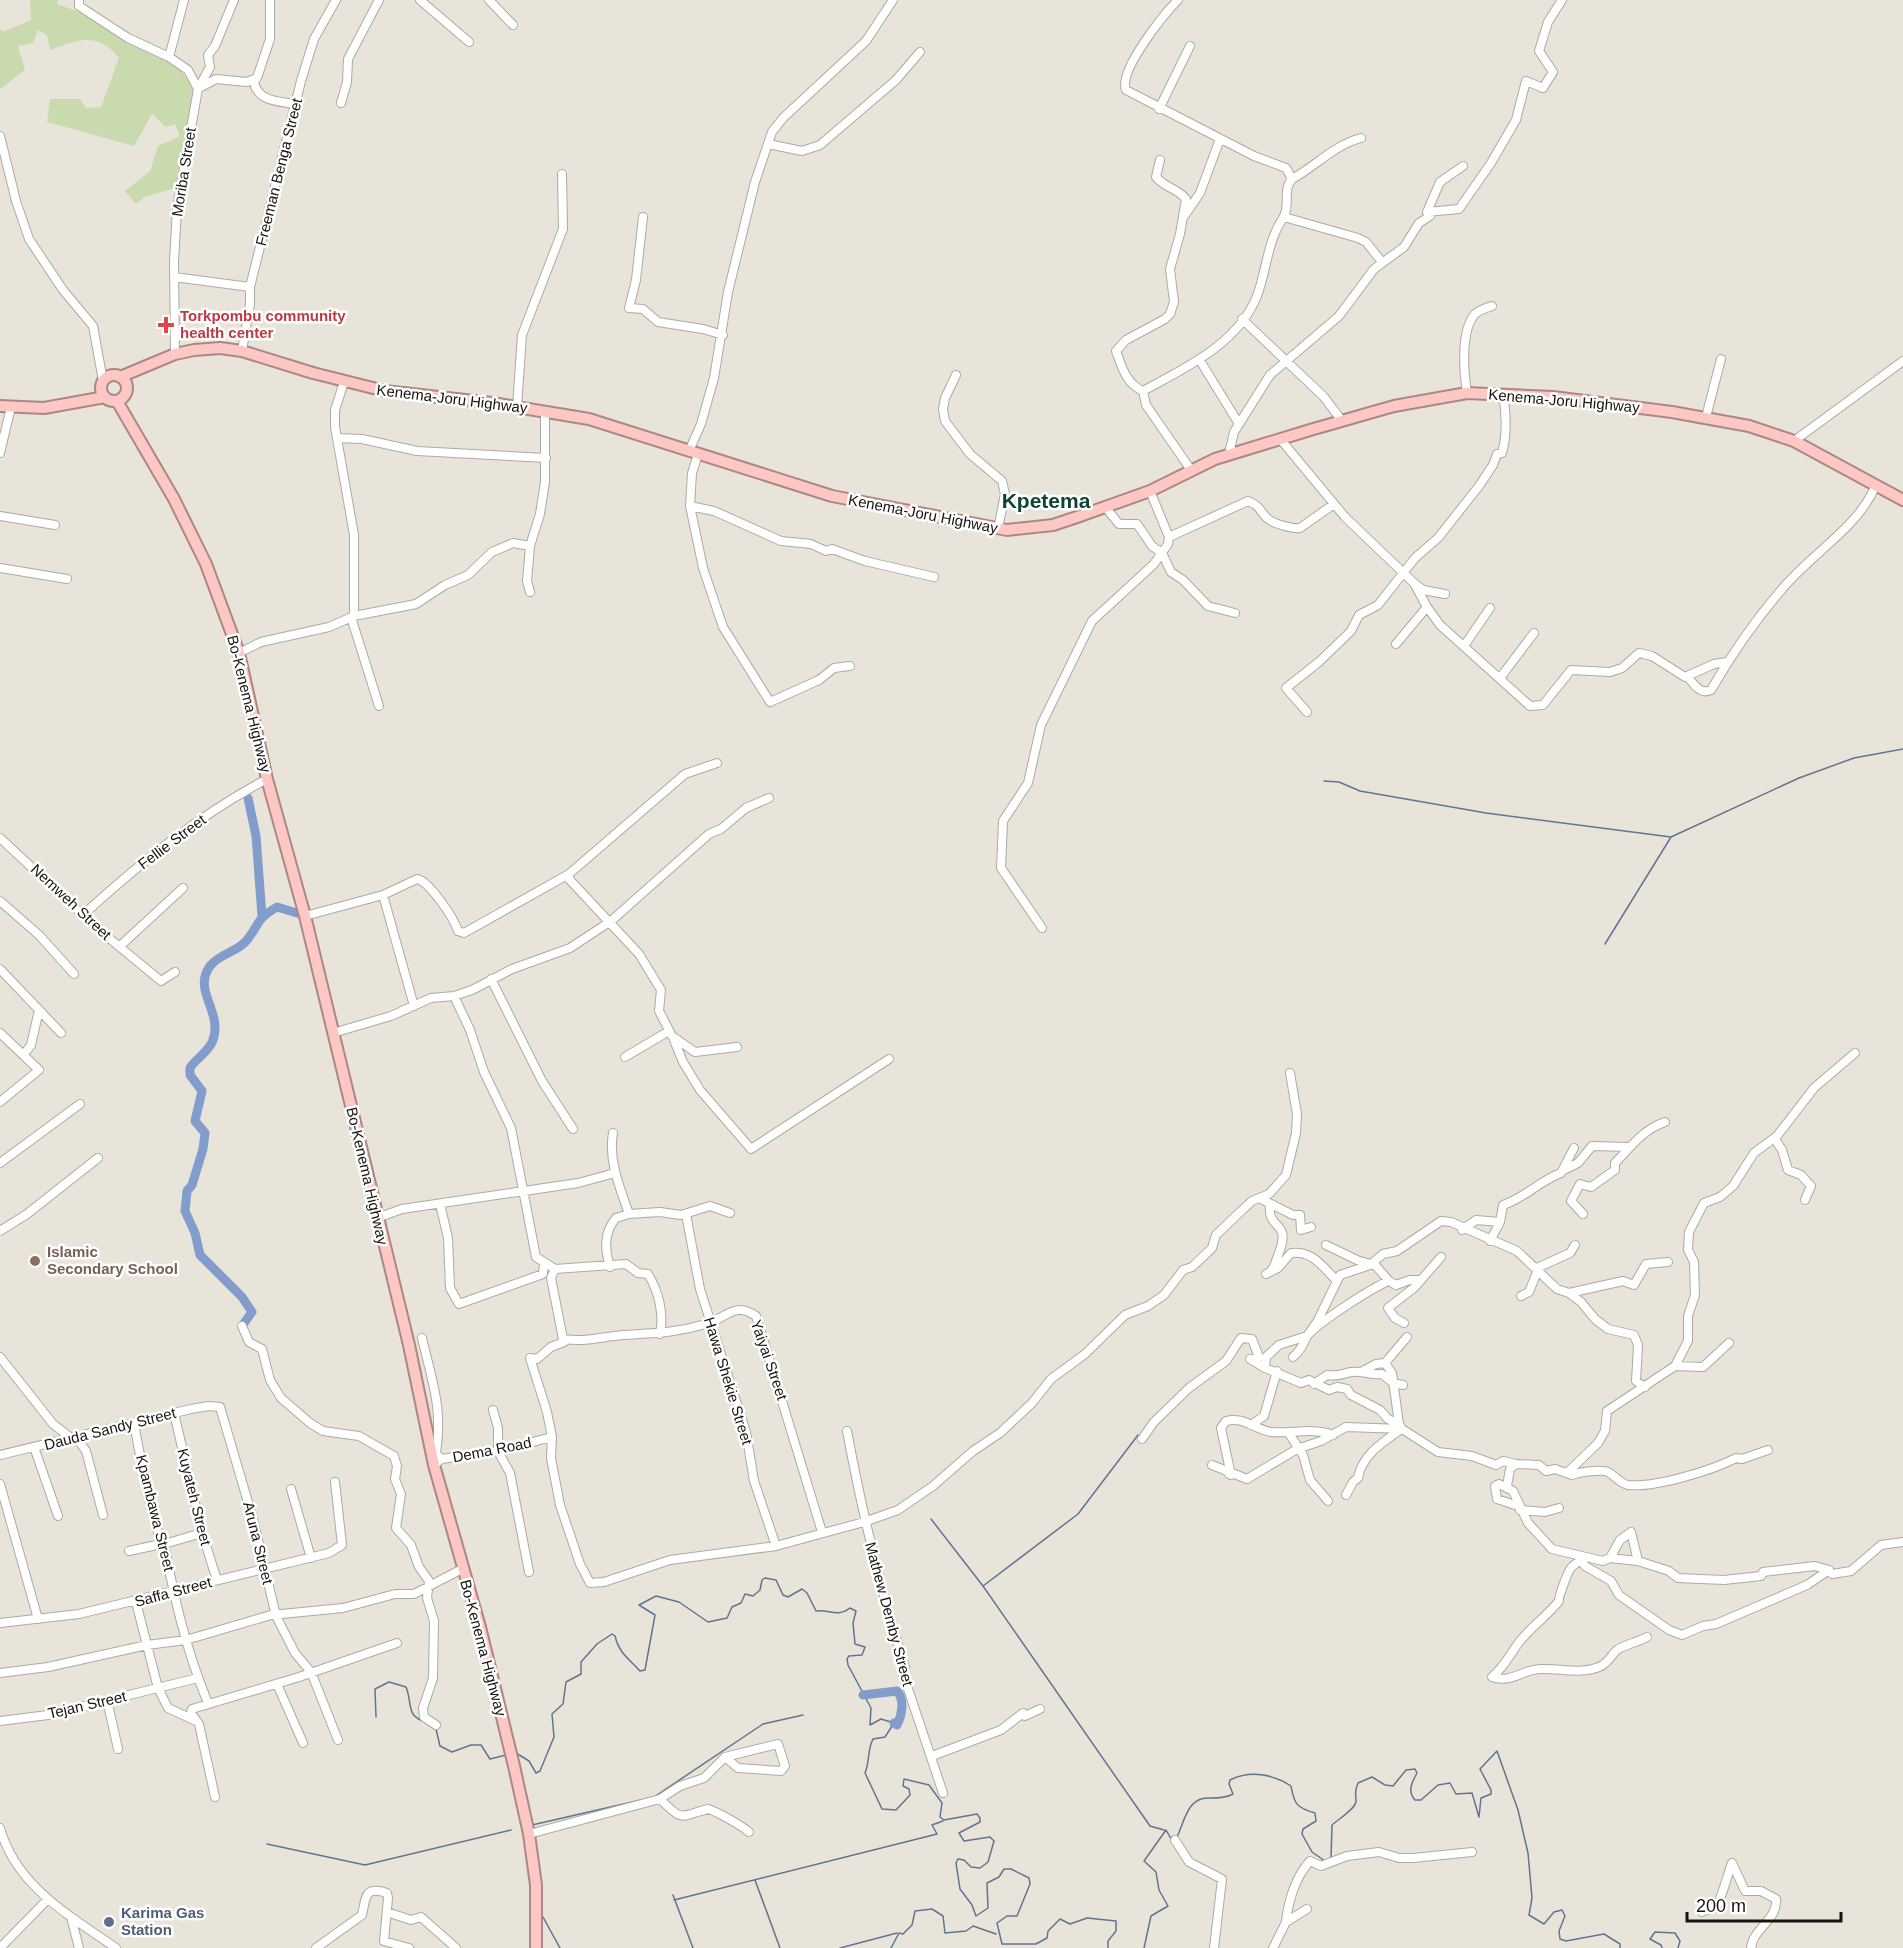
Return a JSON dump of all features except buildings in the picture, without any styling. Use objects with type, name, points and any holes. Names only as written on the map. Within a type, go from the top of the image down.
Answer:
[{"type":"highway","name":"Kenema-Joru Highway","points":[[123,381],[140,370],[175,354],[207,348],[242,351],[345,382],[403,394],[517,406],[589,419],[849,500],[998,529],[1015,530],[1053,525],[1106,508],[1229,454],[1409,403],[1467,393],[1563,398],[1706,417],[1757,428],[1794,441],[1903,500]]},
{"type":"highway","points":[[5,406],[61,407],[89,399],[113,376],[123,381],[120,399],[103,388]]},
{"type":"highway","name":"Bo-Kenema Highway","points":[[120,399],[206,564],[239,653],[267,779],[305,916],[462,1569],[480,1627],[514,1766],[529,1834],[536,1885],[536,1948]]},
{"type":"street","points":[[79,0],[79,6],[118,32],[154,52],[169,57],[188,70],[198,89],[216,80],[254,82]]},
{"type":"street","points":[[169,57],[184,0]]},
{"type":"street","name":"Moriba Street","points":[[175,354],[174,277],[177,208],[198,89],[210,67],[208,55],[234,0]]},
{"type":"street","points":[[270,0],[270,39],[254,82],[255,89],[268,100],[295,104]]},
{"type":"street","name":"Freeman Benga Street","points":[[242,351],[250,304],[250,287],[295,104],[314,39],[336,0]]},
{"type":"street","points":[[341,103],[349,69],[348,59],[379,0]]},
{"type":"street","points":[[420,0],[469,42]]},
{"type":"street","points":[[489,0],[513,25]]},
{"type":"street","points":[[850,666],[834,668],[819,680],[770,702],[720,619],[703,568],[690,506],[692,473],[694,453],[723,335],[728,292],[755,182],[772,132],[783,118],[867,41],[893,0]]},
{"type":"street","points":[[1178,0],[1156,25],[1124,80],[1129,93],[1254,156],[1286,168],[1292,179]]},
{"type":"street","points":[[1427,212],[1459,209],[1491,163],[1516,120],[1526,81],[1543,88],[1550,80],[1553,72],[1539,51],[1548,22],[1562,0]]},
{"type":"street","points":[[1159,109],[1190,45]]},
{"type":"street","points":[[768,144],[802,151],[820,145],[896,81],[920,52]]},
{"type":"street","points":[[0,136],[29,239],[63,290],[93,326],[103,388]]},
{"type":"street","points":[[1143,391],[1218,347],[1242,319],[1257,296],[1272,238],[1284,217],[1286,193],[1292,179],[1317,160],[1349,141],[1361,138]]},
{"type":"street","points":[[1184,216],[1200,193],[1220,139]]},
{"type":"street","points":[[1143,391],[1133,387],[1116,351],[1126,340],[1165,319],[1172,309],[1175,296],[1171,261],[1184,216],[1186,199],[1176,189],[1164,187],[1156,177],[1160,160]]},
{"type":"street","points":[[1229,454],[1231,440],[1264,383],[1285,361],[1339,316],[1382,262],[1404,247],[1419,223],[1430,216],[1427,212],[1440,182],[1463,166]]},
{"type":"street","points":[[517,406],[522,335],[563,229],[562,174]]},
{"type":"street","points":[[643,217],[636,280],[628,308],[643,309],[658,322],[703,328],[723,335]]},
{"type":"street","points":[[1284,217],[1358,238],[1366,242],[1382,262]]},
{"type":"street","points":[[174,277],[250,287]]},
{"type":"street","points":[[1467,393],[1463,365],[1470,326],[1474,315],[1492,306]]},
{"type":"street","points":[[1242,319],[1324,396],[1342,421]]},
{"type":"street","points":[[1706,417],[1721,358]]},
{"type":"street","points":[[1199,359],[1239,424]]},
{"type":"street","points":[[1794,441],[1903,361]]},
{"type":"street","points":[[956,375],[942,409],[945,421],[953,434],[968,447],[970,454],[1002,482],[1005,494],[998,529]]},
{"type":"street","points":[[345,382],[335,410],[337,438],[354,535],[353,616],[379,706]]},
{"type":"street","points":[[1143,391],[1146,405],[1191,470]]},
{"type":"street","points":[[1306,712],[1286,688],[1323,658],[1351,631],[1359,615],[1378,604],[1415,558],[1438,538],[1488,473],[1497,454],[1502,453],[1506,410],[1503,394]]},
{"type":"street","points":[[0,453],[5,406]]},
{"type":"street","points":[[530,592],[527,581],[530,546],[541,506],[546,458],[545,412]]},
{"type":"street","points":[[337,438],[362,439],[417,451],[546,458]]},
{"type":"street","points":[[1281,440],[1345,517],[1414,584],[1422,590],[1445,594]]},
{"type":"street","points":[[1414,584],[1440,625],[1527,704],[1536,707],[1546,702],[1571,670],[1610,672],[1622,668],[1640,653],[1652,656],[1667,668],[1688,678],[1699,689],[1710,691],[1727,662],[1782,588],[1857,516],[1869,501],[1876,485]]},
{"type":"street","points":[[1150,490],[1169,537]]},
{"type":"street","points":[[1042,928],[1001,868],[1003,821],[1028,783],[1041,725],[1092,621],[1142,576],[1162,553],[1169,537],[1248,501],[1259,505],[1271,521],[1294,529],[1300,528],[1334,504]]},
{"type":"street","points":[[690,506],[714,511],[781,541],[811,544],[826,551],[832,549],[865,561],[934,577]]},
{"type":"street","points":[[1106,508],[1119,524],[1137,524],[1152,546],[1162,553],[1171,572],[1183,580],[1208,606],[1236,613]]},
{"type":"street","points":[[0,516],[55,525]]},
{"type":"street","points":[[239,653],[261,642],[329,627],[353,616],[416,604],[445,585],[468,575],[492,552],[513,543],[530,546]]},
{"type":"street","points":[[0,568],[67,579]]},
{"type":"street","points":[[1396,644],[1427,607]]},
{"type":"street","points":[[1464,645],[1490,608]]},
{"type":"street","points":[[1500,678],[1534,633]]},
{"type":"street","points":[[1688,678],[1714,664],[1727,662]]},
{"type":"street","points":[[305,916],[383,896],[410,881],[422,880],[453,917],[461,933],[569,874],[685,774],[717,763]]},
{"type":"street","name":"Fellie Street","points":[[83,915],[130,873],[180,834],[240,793],[267,779]]},
{"type":"street","points":[[333,1033],[414,1006],[431,998],[454,996],[570,948],[611,921],[709,834],[721,829],[746,808],[769,798]]},
{"type":"street","name":"Nemweh Street","points":[[0,838],[83,915],[161,981],[175,972]]},
{"type":"street","points":[[569,874],[568,879],[611,921],[636,950],[657,981],[662,998],[659,1011],[683,1062],[700,1090],[751,1149],[889,1059]]},
{"type":"street","points":[[120,946],[183,888]]},
{"type":"street","points":[[383,896],[414,1006]]},
{"type":"street","points":[[0,901],[39,934],[74,974]]},
{"type":"street","points":[[0,969],[62,1033]]},
{"type":"street","points":[[491,979],[537,1072],[573,1129]]},
{"type":"street","points":[[454,996],[470,1030],[484,1072],[511,1128],[536,1257],[555,1269],[610,1267],[626,1264],[638,1273],[648,1274],[654,1283],[663,1319],[660,1334]]},
{"type":"street","points":[[24,1054],[31,1046],[39,1010]]},
{"type":"street","points":[[0,1033],[39,1070],[1,1100]]},
{"type":"street","points":[[671,1035],[695,1052],[736,1047]]},
{"type":"street","points":[[625,1057],[671,1035]]},
{"type":"street","points":[[1568,1472],[1598,1443],[1605,1431],[1607,1411],[1675,1366],[1688,1341],[1688,1316],[1695,1295],[1694,1262],[1689,1250],[1689,1232],[1704,1203],[1720,1197],[1733,1185],[1754,1153],[1774,1138],[1814,1088],[1855,1053]]},
{"type":"street","points":[[544,1263],[564,1342],[552,1347],[537,1359],[530,1358],[547,1412],[552,1437],[551,1458],[560,1505],[580,1564],[591,1583],[604,1582],[670,1560],[776,1546],[864,1522],[907,1505],[973,1451],[1000,1433],[1032,1403],[1051,1379],[1085,1354],[1125,1316],[1148,1306],[1164,1295],[1183,1270],[1192,1267],[1212,1248],[1216,1235],[1252,1201],[1269,1194],[1286,1175],[1296,1133],[1297,1114],[1290,1073]]},
{"type":"street","points":[[0,1162],[80,1104]]},
{"type":"street","points":[[1583,1214],[1570,1201],[1580,1184],[1591,1187],[1610,1175],[1616,1170],[1615,1163],[1627,1147],[1639,1136],[1665,1122]]},
{"type":"street","points":[[613,1133],[612,1153],[615,1173],[629,1214]]},
{"type":"street","points":[[1774,1138],[1782,1150],[1788,1170],[1801,1175],[1811,1186],[1805,1200]]},
{"type":"street","points":[[1490,1241],[1500,1222],[1503,1205],[1578,1163],[1592,1146],[1627,1147]]},
{"type":"street","points":[[1564,1170],[1574,1148]]},
{"type":"street","points":[[0,1231],[27,1214],[98,1158]]},
{"type":"street","points":[[377,1218],[402,1209],[578,1183],[615,1173]]},
{"type":"street","points":[[1261,1199],[1270,1205],[1300,1215],[1301,1230],[1311,1227]]},
{"type":"street","points":[[440,1204],[448,1238],[450,1288],[454,1300],[463,1305],[547,1276],[555,1269]]},
{"type":"street","points":[[1270,1205],[1271,1215],[1284,1234],[1284,1241],[1268,1273],[1278,1268],[1291,1253],[1299,1252],[1314,1256],[1336,1280]]},
{"type":"street","points":[[610,1267],[606,1251],[608,1230],[616,1218],[651,1212],[686,1214],[710,1206],[730,1213]]},
{"type":"street","name":"Hawa Shekie Street","points":[[686,1214],[691,1253],[709,1323],[746,1432],[754,1481],[776,1546]]},
{"type":"street","points":[[1461,1231],[1476,1220],[1500,1222]]},
{"type":"street","points":[[1293,1357],[1303,1349],[1307,1336],[1317,1322],[1340,1275],[1370,1265],[1383,1254],[1406,1246],[1441,1221],[1451,1222],[1461,1231],[1517,1251],[1557,1289],[1569,1293],[1608,1329],[1634,1335],[1638,1345],[1636,1382],[1645,1387]]},
{"type":"street","points":[[1326,1245],[1376,1266],[1389,1281],[1396,1285],[1419,1280]]},
{"type":"street","points":[[1521,1296],[1529,1292],[1539,1267],[1570,1253],[1575,1245]]},
{"type":"street","points":[[1404,1323],[1395,1318],[1388,1308],[1415,1287],[1441,1257]]},
{"type":"street","points":[[1569,1293],[1623,1281],[1634,1285],[1646,1264],[1668,1262]]},
{"type":"street","points":[[1257,1358],[1279,1345],[1307,1336],[1330,1317],[1374,1288],[1389,1281]]},
{"type":"street","name":"Yaiyai Street","points":[[563,1339],[588,1342],[624,1335],[660,1334],[709,1323],[739,1309],[756,1316],[822,1532]]},
{"type":"street","points":[[242,1326],[249,1342],[262,1348],[270,1380],[281,1398],[304,1418],[323,1431],[358,1436],[393,1455],[397,1466],[395,1479],[401,1494],[396,1528],[411,1545],[429,1585],[428,1598],[434,1621],[434,1678],[423,1708],[424,1717],[436,1725]]},
{"type":"street","points":[[1385,1364],[1407,1336]]},
{"type":"street","points":[[422,1338],[438,1396],[440,1427],[437,1462]]},
{"type":"street","points":[[1142,1439],[1154,1422],[1189,1388],[1226,1361],[1241,1338],[1251,1339],[1257,1347],[1257,1358],[1265,1368],[1277,1371],[1301,1383],[1309,1380],[1329,1390],[1347,1389],[1351,1395],[1380,1410],[1400,1428],[1438,1452],[1472,1456],[1496,1465],[1503,1461],[1539,1465],[1546,1471],[1555,1469],[1572,1475],[1578,1472],[1606,1471],[1625,1485],[1650,1484],[1720,1466],[1736,1458],[1742,1459],[1768,1450]]},
{"type":"street","points":[[1675,1366],[1703,1367],[1729,1342]]},
{"type":"street","points":[[0,1357],[53,1424],[74,1438],[88,1459],[103,1515]]},
{"type":"street","points":[[1257,1358],[1265,1368]]},
{"type":"street","points":[[1361,1372],[1376,1364],[1385,1364]]},
{"type":"street","points":[[1385,1364],[1392,1373],[1400,1428]]},
{"type":"street","points":[[1251,1425],[1264,1416],[1277,1371]]},
{"type":"street","points":[[1314,1384],[1327,1374],[1339,1377],[1350,1372],[1361,1372],[1382,1374],[1394,1383],[1403,1385]]},
{"type":"street","name":"Dauda Sandy Street","points":[[0,1455],[174,1413],[209,1406],[220,1407]]},
{"type":"street","name":"Aruna Street","points":[[220,1407],[276,1616],[295,1653],[311,1672],[338,1740]]},
{"type":"street","points":[[493,1410],[498,1428],[498,1450],[510,1473],[529,1572]]},
{"type":"street","name":"Kuyateh Street","points":[[174,1413],[202,1533],[217,1580]]},
{"type":"street","points":[[1333,1435],[1324,1431],[1261,1430],[1241,1419],[1230,1419],[1222,1424],[1231,1475],[1247,1479],[1297,1449],[1333,1435],[1346,1427],[1400,1428]]},
{"type":"street","name":"Kpambawa Street","points":[[134,1424],[148,1496],[163,1544],[173,1591],[186,1640],[208,1703]]},
{"type":"street","points":[[1346,1495],[1358,1478],[1360,1466],[1372,1450],[1400,1428]]},
{"type":"street","name":"Mathew Demby Street","points":[[847,1431],[864,1522],[886,1609],[905,1667],[903,1674],[943,1793]]},
{"type":"street","points":[[1288,1432],[1308,1468],[1310,1480],[1328,1501]]},
{"type":"street","name":"Dema Road","points":[[437,1462],[552,1437]]},
{"type":"street","points":[[34,1447],[58,1516]]},
{"type":"street","points":[[1507,1486],[1510,1469],[1516,1464]]},
{"type":"street","name":"Saffa Street","points":[[0,1623],[38,1619],[136,1602],[329,1553],[342,1545],[335,1482]]},
{"type":"street","points":[[0,1484],[38,1619]]},
{"type":"street","points":[[1559,1508],[1545,1512],[1519,1508],[1497,1499],[1495,1486],[1507,1486],[1513,1491],[1519,1508],[1528,1523],[1552,1549],[1580,1558],[1603,1561],[1610,1558],[1638,1561],[1669,1571],[1678,1578],[1691,1579],[1740,1579],[1788,1568],[1815,1566],[1829,1570],[1790,1593],[1716,1624],[1703,1626],[1682,1635],[1642,1614],[1619,1595],[1611,1581],[1580,1558]]},
{"type":"street","points":[[291,1489],[311,1558]]},
{"type":"street","points":[[1610,1558],[1620,1540],[1631,1532],[1638,1561]]},
{"type":"street","points":[[129,1551],[202,1533]]},
{"type":"street","points":[[1832,1574],[1851,1571],[1881,1545],[1903,1542]]},
{"type":"street","points":[[1580,1558],[1570,1569],[1566,1583],[1558,1595],[1559,1601],[1547,1616],[1535,1623],[1532,1632],[1508,1655],[1505,1667],[1490,1678],[1511,1679],[1521,1673],[1541,1669],[1571,1671],[1600,1667],[1612,1658],[1617,1650],[1647,1637]]},
{"type":"street","points":[[0,1663],[2,1672],[48,1667],[147,1645],[186,1640],[276,1616],[343,1608],[395,1594],[414,1594],[462,1569]]},
{"type":"street","points":[[136,1602],[158,1688],[168,1708],[199,1724]]},
{"type":"street","points":[[215,1797],[199,1724],[191,1713],[192,1709],[277,1684],[397,1643]]},
{"type":"street","name":"Tejan Street","points":[[0,1721],[48,1715],[198,1678]]},
{"type":"street","points":[[277,1684],[303,1743]]},
{"type":"street","points":[[107,1700],[118,1749]]},
{"type":"street","points":[[932,1756],[1001,1731],[1023,1713],[1025,1716],[1040,1709]]},
{"type":"street","points":[[529,1834],[660,1799],[680,1786],[704,1778],[725,1757],[778,1744],[785,1766],[781,1772],[738,1768],[725,1757]]},
{"type":"street","points":[[660,1799],[678,1816],[689,1817],[708,1809],[729,1822],[739,1823],[749,1832]]},
{"type":"street","points":[[0,1828],[7,1851],[47,1900],[117,1948]]},
{"type":"street","points":[[1175,1840],[1189,1862],[1222,1879],[1214,1948]]},
{"type":"street","points":[[1273,1948],[1286,1922],[1293,1893],[1304,1867],[1310,1861],[1321,1866],[1347,1856],[1373,1852],[1413,1858],[1472,1852]]},
{"type":"street","points":[[1702,1912],[1715,1907],[1732,1863],[1745,1891],[1761,1891],[1776,1899],[1775,1912],[1753,1938],[1751,1948]]},
{"type":"street","points":[[316,1948],[362,1915],[363,1899],[371,1891],[387,1893],[384,1941],[409,1948]]},
{"type":"street","points":[[4,1945],[47,1900]]},
{"type":"street","points":[[1286,1922],[1308,1909]]},
{"type":"street","points":[[387,1912],[411,1920],[421,1917],[456,1948]]},
{"type":"street","points":[[71,1917],[79,1948]]},
{"type":"green space","points":[[30,0],[58,0],[57,4],[90,16],[178,68],[195,87],[175,188],[145,197],[136,204],[125,191],[150,171],[158,146],[180,136],[175,124],[166,127],[152,114],[134,146],[47,122],[50,99],[80,99],[86,108],[101,107],[119,58],[103,44],[87,40],[50,50],[47,35],[38,30],[33,43],[18,46],[25,70],[0,89],[0,28],[2,32],[31,20]]},
{"type":"waterway","points":[[1605,944],[1671,837],[1799,778],[1854,758],[1903,749]]},
{"type":"waterway","points":[[1324,781],[1339,782],[1360,791],[1486,813],[1671,837]]},
{"type":"waterway","points":[[248,798],[256,836],[262,916]]},
{"type":"waterway","points":[[242,1326],[252,1312],[242,1297],[200,1255],[195,1233],[185,1211],[187,1191],[192,1185],[203,1149],[205,1133],[195,1121],[202,1091],[190,1075],[190,1068],[209,1048],[215,1030],[204,984],[205,975],[210,966],[243,944],[270,911],[277,907],[297,913]]},
{"type":"waterway","points":[[983,1586],[1078,1514],[1138,1435]]},
{"type":"waterway","points":[[931,1519],[983,1586],[1150,1826],[1164,1830]]},
{"type":"waterway","points":[[516,1753],[529,1761],[536,1773],[540,1771],[554,1737],[552,1714],[563,1704],[566,1682],[581,1674],[581,1662],[597,1644],[612,1634],[628,1659],[640,1671],[645,1670],[655,1615],[639,1605],[656,1596],[679,1602],[708,1622],[727,1618],[732,1607],[741,1603],[745,1594],[753,1596],[760,1590],[762,1580],[765,1578],[776,1580],[783,1595],[788,1597],[802,1589],[807,1593],[816,1611],[837,1613],[850,1608],[856,1611],[853,1623],[855,1644],[865,1647],[862,1655],[849,1656],[848,1665],[871,1708],[870,1725],[881,1719],[894,1723],[885,1737],[873,1739],[865,1773],[882,1809],[896,1810],[910,1795],[909,1789],[903,1786],[904,1779],[929,1785],[942,1803],[940,1817],[944,1820],[977,1814],[980,1818],[980,1822],[959,1833],[964,1841],[990,1837],[994,1841],[988,1862],[980,1868],[971,1867],[964,1860],[958,1859],[956,1863],[960,1889],[972,1905],[976,1916],[988,1908],[987,1883],[999,1877],[1004,1869],[1011,1869],[1029,1878],[1030,1884],[1017,1916],[1007,1916],[997,1923],[1002,1944],[1036,1944],[1047,1938],[1048,1931],[1060,1919],[1070,1924],[1087,1918],[1116,1921],[1116,1931],[1108,1941],[1108,1948]]},
{"type":"waterway","points":[[376,1717],[375,1689],[389,1682],[406,1687],[415,1717],[427,1722]]},
{"type":"waterway","points":[[863,1695],[897,1691],[902,1708],[897,1725],[894,1723]]},
{"type":"waterway","points":[[532,1825],[654,1797],[763,1724],[803,1715]]},
{"type":"waterway","points":[[436,1729],[440,1746],[452,1752],[471,1745],[481,1745],[490,1759],[506,1755]]},
{"type":"waterway","points":[[1331,1858],[1332,1825],[1355,1804],[1358,1783],[1372,1777],[1385,1785],[1393,1786],[1406,1770],[1415,1769],[1417,1773],[1411,1790],[1415,1800],[1421,1800],[1438,1785],[1450,1783],[1456,1794],[1472,1793],[1479,1817],[1481,1798],[1491,1794],[1480,1769],[1497,1751],[1518,1810],[1528,1853],[1532,1898],[1529,1915],[1544,1924],[1554,1912],[1562,1910],[1565,1916],[1559,1931],[1560,1939],[1566,1941],[1604,1934],[1620,1944],[1620,1948]]},
{"type":"waterway","points":[[1177,1837],[1188,1810],[1197,1801],[1203,1798],[1222,1798],[1233,1794],[1229,1784],[1230,1780],[1238,1777],[1253,1774],[1269,1776],[1291,1786],[1297,1804],[1315,1813],[1316,1821],[1303,1829],[1302,1834],[1312,1852],[1325,1861]]},
{"type":"waterway","points":[[674,1900],[937,1834],[932,1825],[943,1821]]},
{"type":"waterway","points":[[267,1844],[365,1865],[511,1830]]},
{"type":"waterway","points":[[1144,1948],[1151,1916],[1168,1906],[1159,1890],[1156,1872],[1144,1861],[1166,1830],[1174,1844]]},
{"type":"waterway","points":[[755,1880],[780,1948]]},
{"type":"waterway","points":[[673,1895],[693,1948]]},
{"type":"waterway","points":[[891,1948],[899,1933],[903,1934],[912,1925],[915,1911],[932,1909],[943,1916],[945,1933],[966,1931],[973,1926],[996,1934]]},
{"type":"waterway","points":[[543,1917],[560,1948]]},
{"type":"waterway","points":[[1662,1948],[1650,1939],[1655,1932],[1675,1933],[1680,1941],[1678,1948]]},
{"type":"waterway","points":[[840,1948],[897,1933]]},
{"type":"place","name":"Torkpombu community health center","points":[[166,325]]},
{"type":"place","name":"Islamic Secondary School","points":[[35,1261]]},
{"type":"place","name":"Karima Gas Station","points":[[109,1922]]},
{"type":"district","name":"Kpetema","points":[[1046,501]]}]
